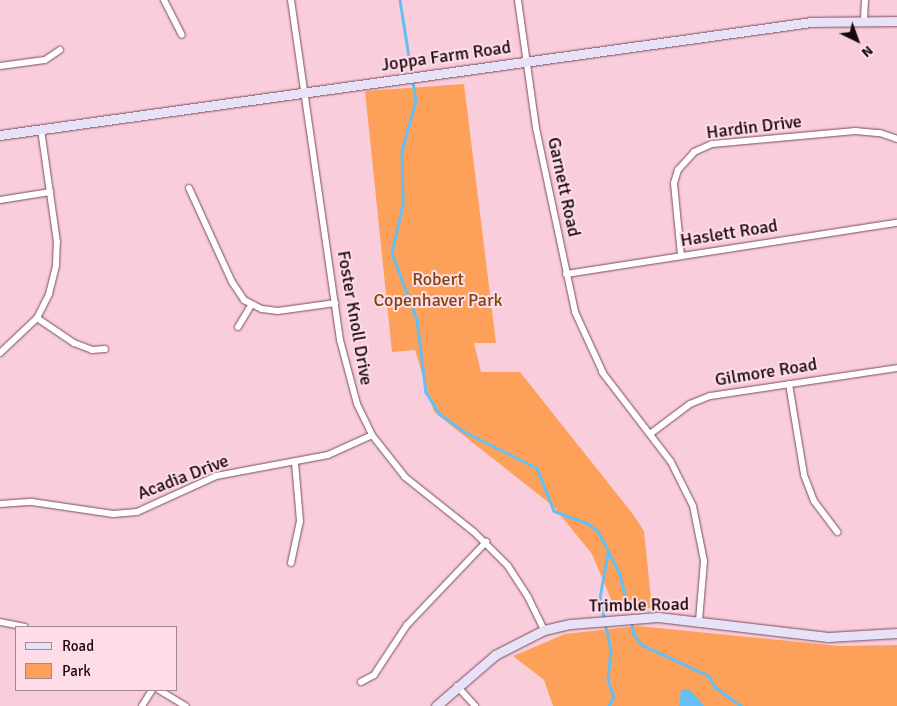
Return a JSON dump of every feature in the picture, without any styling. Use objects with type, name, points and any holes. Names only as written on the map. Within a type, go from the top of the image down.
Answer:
[{"type":"street","points":[[164,0],[182,35]]},
{"type":"street","name":"Foster Knoll Drive","points":[[291,0],[306,92],[335,303],[349,380],[372,435],[413,485],[486,542],[520,583],[544,630]]},
{"type":"street","name":"Garnett Road","points":[[518,0],[536,128],[577,322],[602,373],[650,434],[681,479],[699,527],[704,569],[698,620]]},
{"type":"street","points":[[864,19],[865,0]]},
{"type":"street","name":"Joppa Farm Road","points":[[0,134],[811,22],[864,19],[897,21]]},
{"type":"street","points":[[0,66],[45,60],[60,50]]},
{"type":"street","points":[[0,353],[37,318],[49,294],[56,265],[57,242],[41,129]]},
{"type":"street","name":"Hardin Drive","points":[[681,255],[674,183],[678,170],[694,152],[712,144],[854,132],[880,133],[897,139]]},
{"type":"street","points":[[189,188],[236,291],[251,305],[278,311],[335,303]]},
{"type":"street","points":[[0,200],[50,192]]},
{"type":"street","name":"Haslett Road","points":[[566,274],[897,223]]},
{"type":"street","points":[[238,327],[251,305]]},
{"type":"street","points":[[37,318],[74,343],[92,350],[105,349]]},
{"type":"street","name":"Gilmore Road","points":[[650,434],[700,399],[897,368]]},
{"type":"street","points":[[789,384],[804,475],[814,501],[837,532]]},
{"type":"street","name":"Acadia Drive","points":[[0,504],[32,502],[108,513],[130,513],[156,505],[216,476],[295,463],[328,455],[372,435]]},
{"type":"street","points":[[291,563],[300,513],[295,463]]},
{"type":"street","points":[[361,682],[374,675],[407,625],[486,542]]},
{"type":"street","name":"Trimble Road","points":[[436,706],[495,655],[544,630],[570,624],[646,618],[698,620],[828,637],[897,633]]},
{"type":"street","points":[[0,622],[20,626]]},
{"type":"street","points":[[457,686],[476,706]]},
{"type":"street","points":[[142,706],[151,691]]},
{"type":"street","points":[[160,691],[186,706]]},
{"type":"green space","name":"Robert Copenhaver Park","points":[[464,84],[496,343],[474,343],[481,372],[520,372],[632,513],[644,531],[652,608],[616,611],[592,554],[553,506],[434,412],[415,350],[392,352],[365,91]]},
{"type":"green space","points":[[638,626],[839,646],[897,645],[897,706],[553,706],[544,680],[513,656],[565,634]]},
{"type":"water","points":[[688,689],[704,706],[679,706],[681,690]]},
{"type":"waterway","points":[[400,0],[416,101],[402,151],[403,205],[392,253],[417,320],[426,392],[440,414],[465,432],[537,468],[554,511],[587,523],[598,531],[620,574],[628,608]]},
{"type":"waterway","points":[[608,554],[600,598],[611,650],[608,679],[614,697],[609,706]]},
{"type":"waterway","points":[[632,624],[634,635],[642,645],[709,676],[715,687],[741,706]]}]
